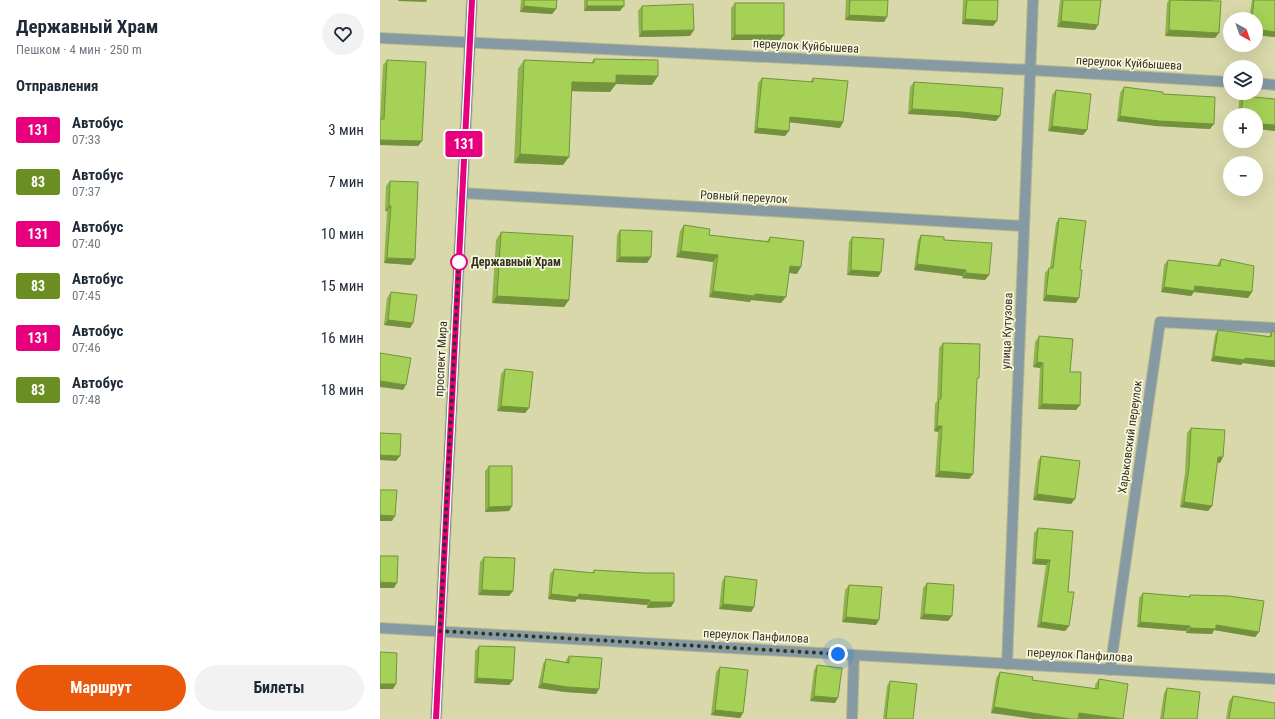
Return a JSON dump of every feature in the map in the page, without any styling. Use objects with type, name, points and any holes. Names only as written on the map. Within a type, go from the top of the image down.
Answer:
[{"type":"main road","name":"проспект Мира","points":[[436,719],[472,0]]},
{"type":"street","name":"улица Кутузова","points":[[1007,664],[1033,0]]},
{"type":"street","name":"переулок Куйбышева","points":[[380,38],[1030,70],[1223,82]]},
{"type":"street","points":[[1263,84],[1275,85]]},
{"type":"street","name":"Ровный переулок","points":[[462,193],[1024,226]]},
{"type":"street","name":"Харьковский переулок","points":[[1110,670],[1160,322],[1275,328]]},
{"type":"street","name":"переулок Панфилова","points":[[380,628],[1275,679]]},
{"type":"street","points":[[852,719],[854,655]]},
{"type":"building","points":[[524,0],[557,0],[556,9],[524,6]]},
{"type":"building","points":[[587,0],[624,0],[624,6],[587,6]]},
{"type":"building","points":[[850,0],[888,0],[887,17],[849,15]]},
{"type":"building","points":[[967,0],[998,0],[997,21],[965,19]]},
{"type":"building","points":[[1063,0],[1101,0],[1098,25],[1061,21]]},
{"type":"building","points":[[1170,0],[1221,1],[1219,33],[1169,30]]},
{"type":"building","points":[[1254,0],[1275,0],[1275,32],[1263,30],[1263,12],[1253,12]]},
{"type":"building","points":[[735,3],[784,3],[784,35],[735,35]]},
{"type":"building","points":[[693,4],[694,30],[642,31],[642,6]]},
{"type":"building","points":[[594,59],[658,60],[658,76],[616,75],[616,83],[572,82],[569,157],[520,154],[524,60],[594,63]]},
{"type":"building","points":[[387,60],[426,62],[422,141],[380,140],[380,119],[384,119]]},
{"type":"building","points":[[762,78],[813,82],[813,78],[848,81],[843,122],[790,117],[789,131],[757,128]]},
{"type":"building","points":[[914,82],[1003,88],[1000,116],[912,109]]},
{"type":"building","points":[[1124,87],[1163,92],[1163,94],[1215,97],[1214,124],[1159,121],[1120,116]]},
{"type":"building","points":[[1056,90],[1091,94],[1087,130],[1052,126]]},
{"type":"building","points":[[1263,98],[1275,99],[1275,125],[1263,124],[1263,108],[1242,108],[1243,100],[1263,100]]},
{"type":"building","points":[[390,181],[418,182],[415,259],[387,258],[391,206],[389,206]]},
{"type":"building","points":[[1059,218],[1086,221],[1080,270],[1082,270],[1079,298],[1046,295],[1049,268],[1053,268]]},
{"type":"building","points":[[684,225],[710,229],[709,235],[769,242],[770,237],[804,241],[801,267],[790,266],[786,297],[755,294],[754,296],[713,291],[718,255],[681,251]]},
{"type":"building","points":[[620,230],[652,231],[651,257],[620,257]]},
{"type":"building","points":[[501,232],[573,236],[569,300],[497,296]]},
{"type":"building","points":[[921,235],[944,237],[944,240],[992,243],[989,275],[966,273],[966,270],[917,264]]},
{"type":"building","points":[[852,237],[884,239],[881,272],[851,270]]},
{"type":"building","points":[[1221,259],[1254,266],[1252,292],[1195,286],[1194,291],[1164,287],[1168,260],[1220,266]]},
{"type":"building","points":[[391,292],[417,295],[413,323],[388,320]]},
{"type":"building","points":[[1218,330],[1271,337],[1272,331],[1275,332],[1275,361],[1245,358],[1245,360],[1214,356]]},
{"type":"building","points":[[1039,336],[1073,339],[1070,372],[1081,372],[1080,405],[1042,404],[1043,363],[1037,362]]},
{"type":"building","points":[[943,343],[980,344],[973,474],[939,471],[942,426],[937,426],[939,399],[941,399]]},
{"type":"building","points":[[380,353],[411,358],[406,385],[380,381]]},
{"type":"building","points":[[505,369],[533,372],[529,408],[501,406]]},
{"type":"building","points":[[1191,428],[1225,430],[1223,457],[1218,457],[1212,506],[1184,502],[1189,468]]},
{"type":"building","points":[[380,433],[401,434],[400,456],[380,455]]},
{"type":"building","points":[[1041,456],[1080,461],[1075,499],[1037,494]]},
{"type":"building","points":[[489,466],[512,466],[512,506],[489,507]]},
{"type":"building","points":[[380,490],[397,490],[395,516],[380,515]]},
{"type":"building","points":[[1038,528],[1073,531],[1068,592],[1074,592],[1069,626],[1041,622],[1050,560],[1035,559]]},
{"type":"building","points":[[380,556],[398,556],[397,583],[380,582]]},
{"type":"building","points":[[484,557],[515,558],[513,591],[482,590]]},
{"type":"building","points":[[554,569],[594,573],[594,570],[674,573],[674,602],[650,602],[650,600],[579,594],[578,597],[551,594]]},
{"type":"building","points":[[725,576],[757,580],[754,607],[723,604]]},
{"type":"building","points":[[927,583],[954,585],[952,616],[924,614]]},
{"type":"building","points":[[849,585],[882,587],[879,620],[846,617]]},
{"type":"building","points":[[1143,593],[1190,597],[1190,595],[1229,596],[1264,601],[1259,632],[1216,625],[1216,629],[1190,628],[1190,626],[1140,622]]},
{"type":"building","points":[[479,646],[515,647],[513,680],[477,678]]},
{"type":"building","points":[[380,652],[397,653],[396,684],[380,684]]},
{"type":"building","points":[[569,656],[602,658],[599,689],[568,687],[542,683],[546,659],[569,663]]},
{"type":"building","points":[[817,665],[842,668],[838,698],[814,696]]},
{"type":"building","points":[[720,667],[748,670],[743,713],[715,710]]},
{"type":"building","points":[[1000,672],[1033,677],[1032,680],[1098,689],[1099,679],[1128,684],[1123,719],[1079,713],[1078,719],[1071,719],[994,707]]},
{"type":"building","points":[[890,681],[917,684],[913,719],[886,719]]},
{"type":"building","points":[[1167,688],[1200,692],[1197,719],[1163,719]]},
{"type":"building","points":[[1233,696],[1275,703],[1275,719],[1229,719]]},
{"type":"bus line","name":"131","points":[[436,719],[472,0]]},
{"type":"place","name":"Державный Храм","points":[[459,262]]},
{"type":"route","points":[[459,262],[459,256],[440,631],[838,654]]}]
